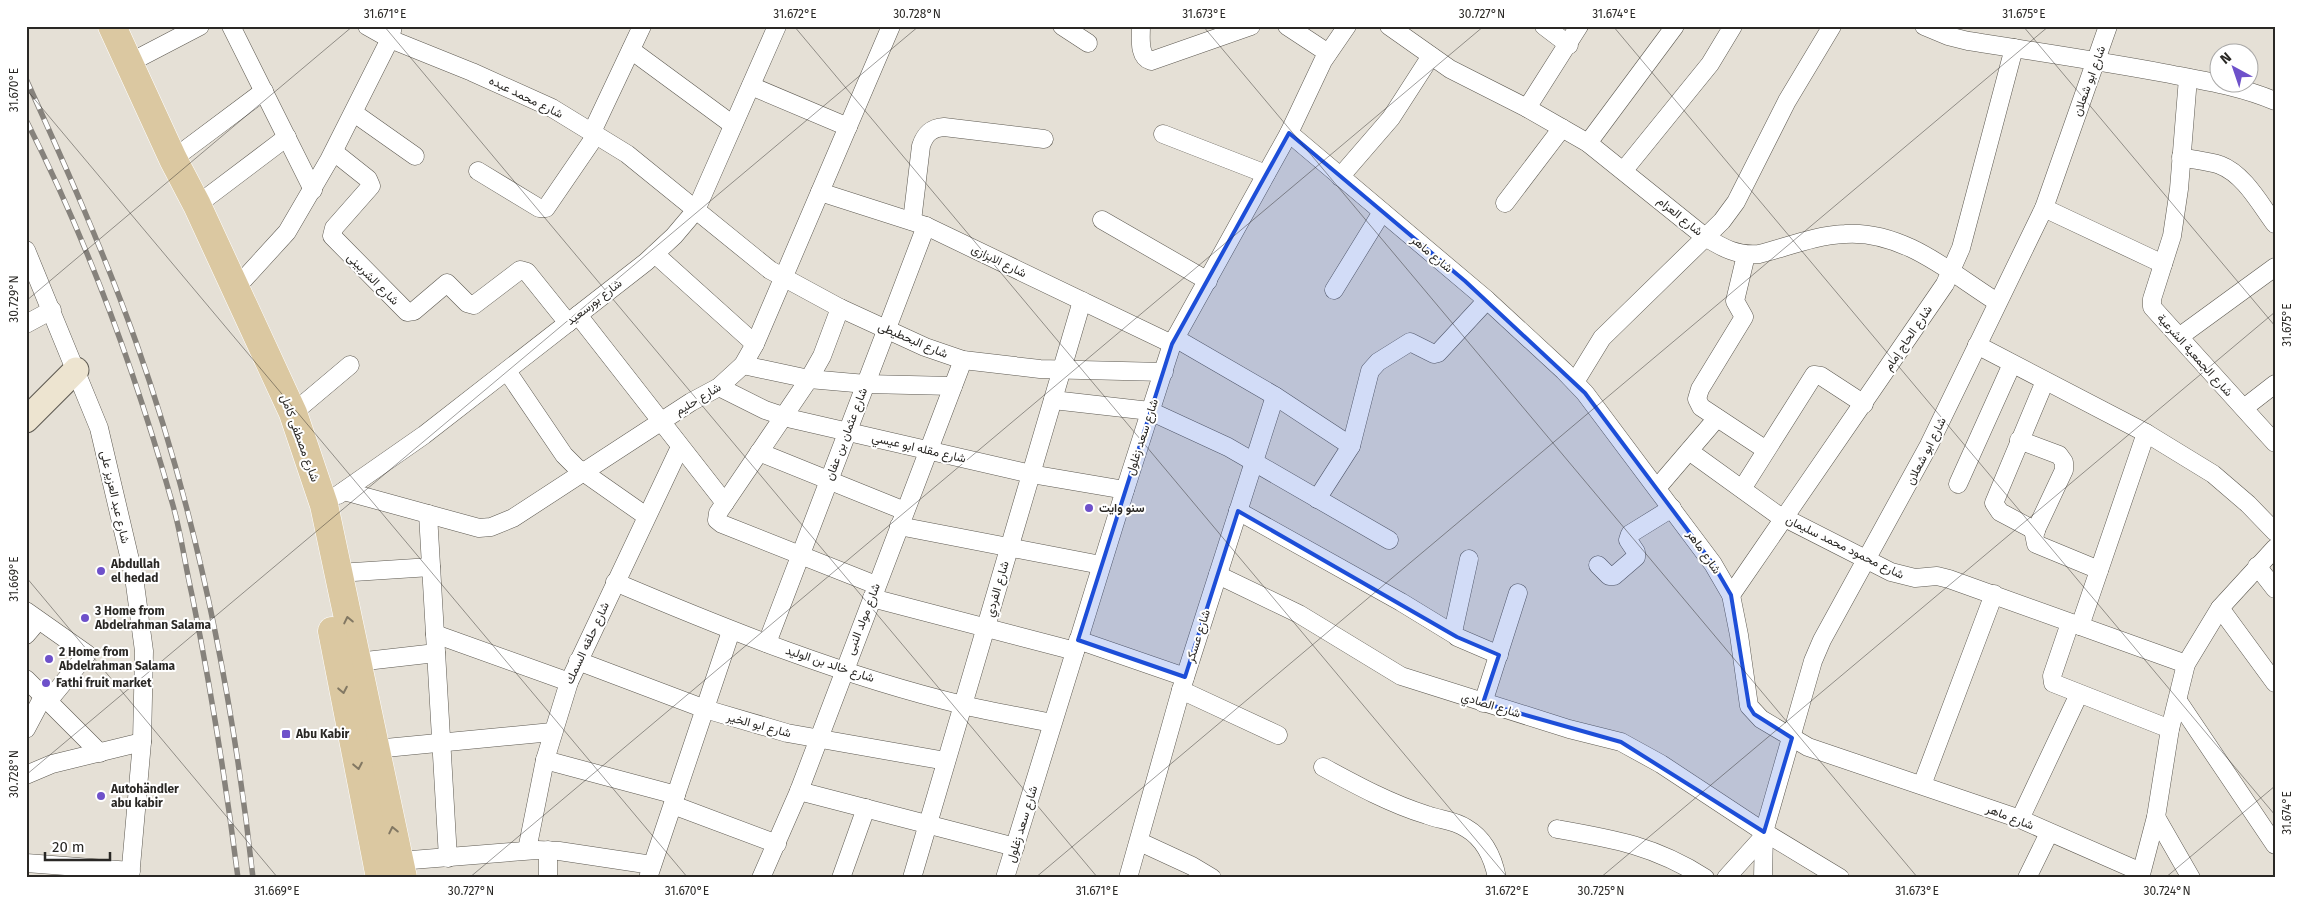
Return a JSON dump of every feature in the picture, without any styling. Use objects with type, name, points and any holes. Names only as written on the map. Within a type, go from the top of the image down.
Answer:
[{"type":"main road","name":"شارع مصطفى كامل","points":[[93,26],[222,291],[268,393],[306,503],[394,872]]},
{"type":"main road","name":"شارع مصطفى كامل","points":[[112,26],[334,498],[338,573],[375,749],[394,872]]},
{"type":"street","points":[[129,63],[200,26]]},
{"type":"street","points":[[231,26],[313,190]]},
{"type":"street","name":"شارع محمد عبده","points":[[367,26],[392,33],[552,108],[627,154],[696,210]]},
{"type":"street","points":[[478,171],[539,208],[546,208],[594,134],[642,26]]},
{"type":"street","name":"شارع حليم","points":[[334,498],[428,514],[479,528],[491,527],[513,518],[660,422],[719,387],[743,365],[755,344],[891,26]]},
{"type":"street","points":[[1062,26],[1088,43]]},
{"type":"street","points":[[1141,26],[1142,53],[1147,60],[1151,61],[1251,26]]},
{"type":"street","points":[[1287,26],[1328,53]]},
{"type":"street","name":"شارع سعد زغلول","points":[[1005,878],[1124,490],[1174,341],[1289,132],[1328,53],[1347,26]]},
{"type":"street","name":"شارع العزام","points":[[1389,26],[1450,69],[1527,108],[1588,143],[1705,236],[1722,247],[1746,255],[1759,254],[1823,237],[1864,233],[1903,243],[1997,302]]},
{"type":"street","points":[[1544,26],[1569,45]]},
{"type":"street","points":[[1527,108],[1569,45],[1578,26]]},
{"type":"street","points":[[1588,143],[1675,26]]},
{"type":"street","points":[[1624,170],[1710,64],[1733,26]]},
{"type":"street","points":[[1575,382],[1602,338],[1722,221],[1736,202],[1787,101],[1832,26]]},
{"type":"street","points":[[1924,26],[1948,36],[2188,78],[2261,95],[2275,101]]},
{"type":"street","name":"شارع ابو شعلان","points":[[1763,878],[1763,834],[1792,738],[1812,661],[1930,445],[1976,345],[2044,208],[2108,26]]},
{"type":"street","name":"شارع بورسعيد","points":[[334,498],[424,435],[655,254],[674,236],[696,210],[751,86],[773,28]]},
{"type":"street","points":[[235,289],[287,232],[313,190],[354,113],[392,33]]},
{"type":"street","name":"شارع الحاج إمام","points":[[1731,595],[1864,404],[1951,273],[1961,248],[2014,48]]},
{"type":"street","points":[[631,50],[733,125]]},
{"type":"street","points":[[1340,177],[1392,118],[1431,56]]},
{"type":"street","name":"شارع الجمعية الشرعية","points":[[2188,78],[2172,236],[2151,303],[2154,310],[2275,443]]},
{"type":"street","points":[[751,86],[848,127]]},
{"type":"street","points":[[173,159],[264,91]]},
{"type":"street","points":[[354,113],[415,156]]},
{"type":"street","name":"شارع عثمان بن عفان","points":[[767,643],[886,329],[919,224],[921,146],[929,132],[944,127],[1044,139]]},
{"type":"street","points":[[1505,203],[1562,128]]},
{"type":"street","name":"شارع ماهر","points":[[1289,132],[1487,300],[1575,382],[1672,508],[1713,564],[1731,595],[1740,635],[1749,706],[1754,714],[1792,738],[1829,755],[2020,819],[2141,875]]},
{"type":"street","points":[[1163,134],[1266,174]]},
{"type":"street","points":[[197,204],[287,137]]},
{"type":"street","name":"شارع الشربينى","points":[[334,152],[368,179],[371,186],[334,228],[332,236],[405,311],[410,313],[414,311],[446,283],[467,303],[474,305],[520,270],[527,272],[573,319]]},
{"type":"street","points":[[2181,157],[2219,165],[2232,172],[2244,183],[2275,224]]},
{"type":"street","name":"شارع الابزازى","points":[[820,192],[919,224],[1082,301],[1174,341],[1275,396],[1351,446]]},
{"type":"street","points":[[2044,208],[2162,264]]},
{"type":"street","name":"شارع البحطيطى","points":[[696,210],[757,261],[784,278],[840,308],[925,347],[963,360],[1061,371],[1164,372]]},
{"type":"street","points":[[1334,290],[1382,212]]},
{"type":"street","points":[[1102,220],[1208,281]]},
{"type":"street","name":"شارع عبد العزيز على","points":[[26,250],[99,428],[134,577],[144,651],[142,742],[131,874]]},
{"type":"street","points":[[655,254],[755,344]]},
{"type":"street","points":[[1746,255],[1734,301],[1744,317],[1697,394],[1698,404],[1766,450]]},
{"type":"street","points":[[2179,337],[2275,267]]},
{"type":"street","points":[[1317,499],[1351,446],[1358,423],[1367,377],[1374,366],[1410,342],[1434,354],[1438,353],[1487,300]]},
{"type":"street","name":"شارع الفردي","points":[[912,878],[1082,301]]},
{"type":"street","points":[[840,308],[822,356],[809,379],[716,516],[722,524],[800,555],[874,592],[986,628],[1076,646],[1183,683],[1278,735]]},
{"type":"street","points":[[26,324],[52,310]]},
{"type":"street","points":[[573,319],[725,502]]},
{"type":"street","points":[[1976,345],[2146,433],[2212,474],[2231,488],[2275,532]]},
{"type":"street","name":"شارع مولد النبى","points":[[761,878],[799,792],[817,739],[963,360]]},
{"type":"street","points":[[1958,484],[2012,364]]},
{"type":"street","points":[[293,413],[350,365]]},
{"type":"street","points":[[743,365],[809,379],[866,384],[953,386]]},
{"type":"street","points":[[26,420],[76,370]]},
{"type":"street","points":[[506,370],[564,455],[582,473],[646,516]]},
{"type":"street","points":[[1742,489],[1814,375],[1821,376],[1864,404]]},
{"type":"street","points":[[2036,531],[2000,512],[1994,503],[2045,380]]},
{"type":"street","points":[[2244,408],[2275,384]]},
{"type":"street","name":"شارع مقله ابو عيسي","points":[[719,387],[783,417],[1031,474],[1124,490]]},
{"type":"street","name":"شارع عسكر","points":[[1128,878],[1140,842],[1183,683],[1275,396]]},
{"type":"street","points":[[1053,400],[1150,412],[1228,447],[1389,540]]},
{"type":"street","points":[[1657,488],[1717,418]]},
{"type":"street","points":[[2146,433],[2099,570],[2052,680],[2056,685],[2170,728]]},
{"type":"street","points":[[2019,440],[2059,456],[2064,462],[2064,470],[2036,531],[2034,540],[2040,548],[2099,570]]},
{"type":"street","name":"شارع حلقه السمك","points":[[528,850],[545,760],[552,732],[569,682],[680,447]]},
{"type":"street","name":"شارع محمود محمد سليمان","points":[[1689,451],[1785,518],[1903,576],[1915,578],[1937,576],[1994,594],[2186,664]]},
{"type":"street","points":[[759,452],[829,480],[902,518],[1009,547],[1101,565]]},
{"type":"street","points":[[1598,565],[1609,576],[1614,576],[1636,557],[1628,540],[1630,534],[1672,508]]},
{"type":"street","points":[[1238,511],[1401,602],[1455,635],[1498,655]]},
{"type":"street","points":[[428,514],[448,858]]},
{"type":"street","points":[[2141,875],[2156,818],[2170,728],[2186,664],[2220,608],[2275,548]]},
{"type":"street","points":[[1455,635],[1453,632],[1469,560]]},
{"type":"street","points":[[2257,566],[2275,588]]},
{"type":"street","points":[[338,573],[431,567]]},
{"type":"street","name":"شارع الصادي","points":[[1218,575],[1299,614],[1401,676],[1569,729],[1621,742],[1661,764],[1763,834],[1840,878]]},
{"type":"street","name":"شارع خالد بن الوليد","points":[[615,582],[731,631],[844,670],[963,705],[1052,723]]},
{"type":"street","points":[[1483,703],[1518,593]]},
{"type":"street","points":[[1922,785],[1994,594]]},
{"type":"street","points":[[2220,608],[2275,683]]},
{"type":"street","points":[[26,635],[32,616],[87,654],[46,697],[26,729]]},
{"type":"street","points":[[394,872],[448,858],[528,850],[548,850],[650,872],[731,631]]},
{"type":"street","points":[[435,634],[569,682]]},
{"type":"street","points":[[357,662],[436,652]]},
{"type":"street","name":"شارع ابو الخير","points":[[578,661],[705,709],[817,739],[844,742],[946,761]]},
{"type":"street","points":[[26,679],[100,753]]},
{"type":"street","points":[[2020,819],[2079,694]]},
{"type":"street","points":[[2178,701],[2275,844]]},
{"type":"street","points":[[375,749],[552,732]]},
{"type":"street","points":[[26,775],[52,764],[142,742]]},
{"type":"street","points":[[545,760],[674,800],[777,844]]},
{"type":"street","points":[[1323,767],[1375,794],[1427,816],[1448,819],[1467,828],[1482,842],[1494,859],[1497,878]]},
{"type":"street","points":[[799,792],[1015,846]]},
{"type":"street","points":[[841,878],[866,808]]},
{"type":"street","points":[[2156,818],[2192,878]]},
{"type":"street","points":[[1557,828],[1638,844],[1663,854],[1705,878]]},
{"type":"street","points":[[2027,878],[2049,833]]},
{"type":"street","points":[[1726,878],[1763,834]]},
{"type":"street","points":[[1140,842],[1192,866],[1212,878]]},
{"type":"street","points":[[548,850],[548,878]]},
{"type":"street","points":[[26,863],[131,874]]},
{"type":"highlighted area","points":[[1289,133],[1465,281],[1585,393],[1713,564],[1731,595],[1749,706],[1754,714],[1792,738],[1764,832],[1621,742],[1483,703],[1499,655],[1457,637],[1238,511],[1185,677],[1078,640],[1172,344]]},
{"type":"railway","points":[[26,79],[84,209],[124,308],[158,407],[177,473],[195,539],[223,674],[235,742],[253,878]]},
{"type":"railway","points":[[26,120],[49,166],[90,260],[126,356],[172,502],[212,701],[238,878]]},
{"type":"place","name":"سنو وايت","points":[[1089,508]]},
{"type":"place","name":"Abdullah el hedad","points":[[101,571]]},
{"type":"place","name":"3 Home from Abdelrahman Salama","points":[[85,618]]},
{"type":"place","name":"2 Home from Abdelrahman Salama","points":[[49,659]]},
{"type":"place","name":"Fathi fruit market","points":[[46,683]]},
{"type":"place","name":"Abu Kabir","points":[[286,734]]},
{"type":"place","name":"Autohändler abu kabir","points":[[101,796]]}]
